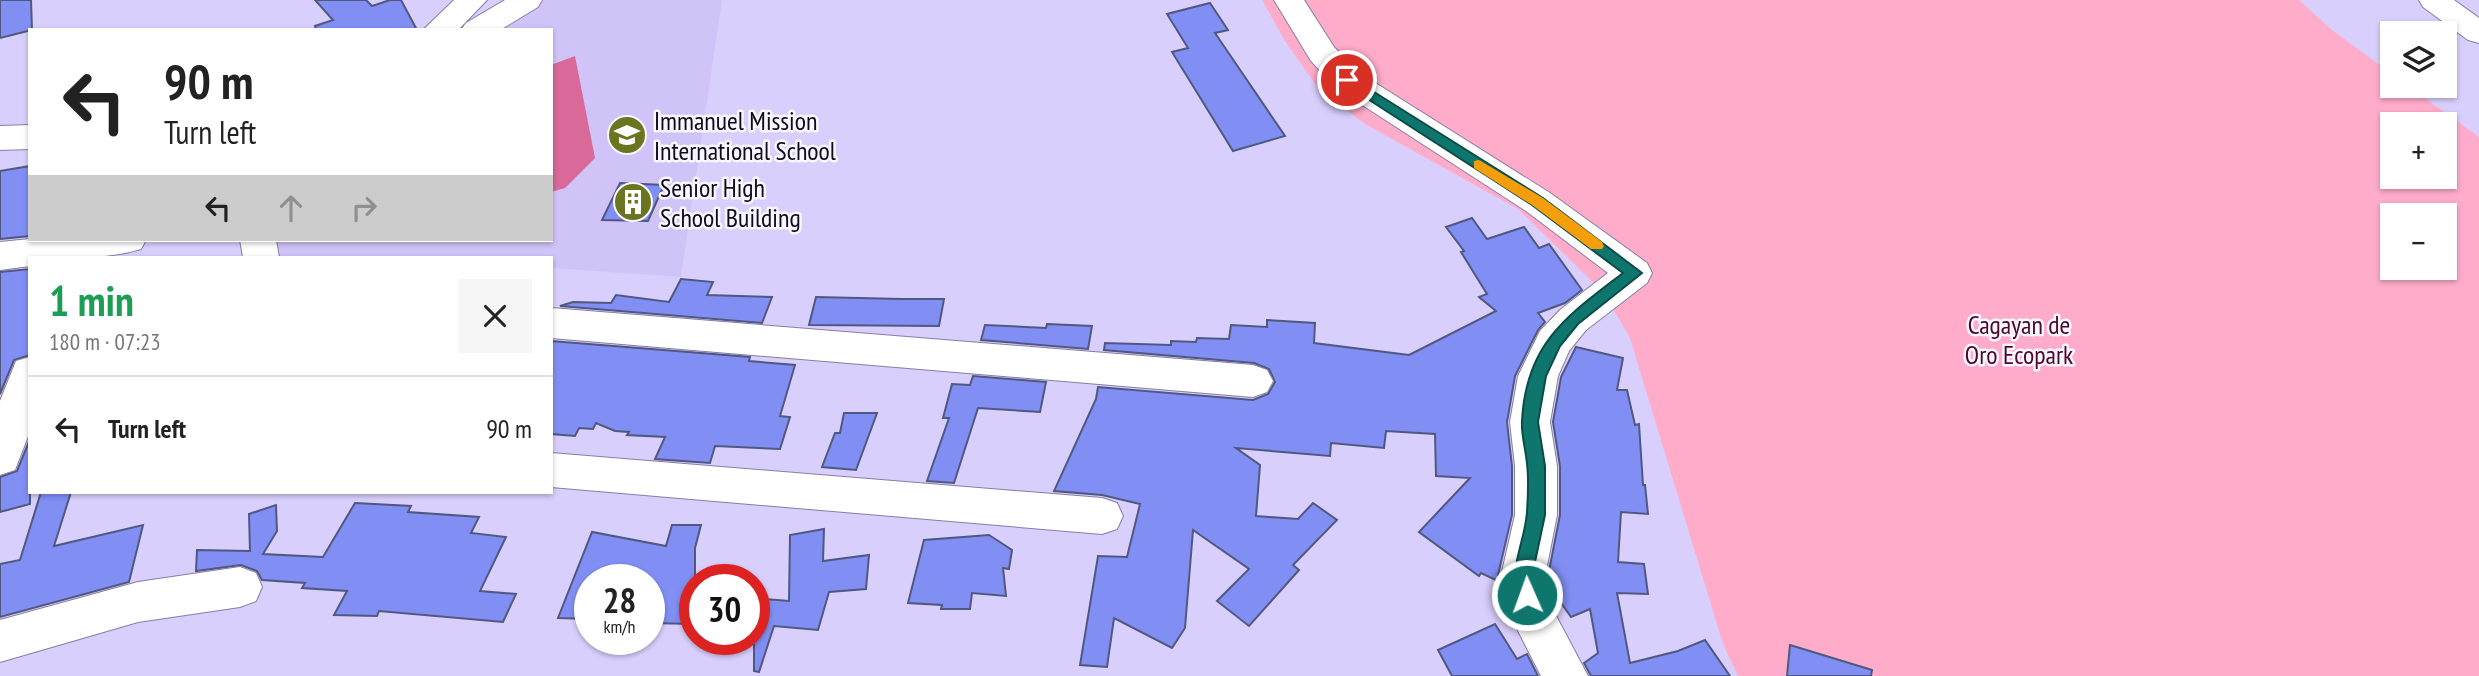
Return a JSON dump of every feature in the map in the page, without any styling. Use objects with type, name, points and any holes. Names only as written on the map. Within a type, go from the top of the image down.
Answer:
[{"type":"street","points":[[441,28],[472,0]]},
{"type":"street","points":[[480,28],[527,0]]},
{"type":"street","points":[[1289,0],[1322,54],[1347,80],[1538,202],[1634,273],[1573,320],[1554,342],[1538,376],[1530,422],[1536,466],[1536,515],[1522,576],[1532,615],[1565,676]]},
{"type":"street","points":[[2434,0],[2479,33]]},
{"type":"street","points":[[0,138],[28,137]]},
{"type":"street","points":[[0,256],[114,242]]},
{"type":"street","points":[[553,324],[1253,381]]},
{"type":"street","points":[[0,458],[28,378]]},
{"type":"street","points":[[553,470],[1102,516]]},
{"type":"street","points":[[0,641],[138,601],[240,587]]},
{"type":"shaded area","name":"Immanuel Mission International School","points":[[533,0],[722,0],[681,277],[553,268],[553,256],[272,256],[272,242],[553,242],[553,28],[486,28]]},
{"type":"shaded area","points":[[575,56],[595,158],[565,188],[553,191],[553,64]]},
{"type":"green space","name":"Cagayan de Oro Ecopark","points":[[1262,0],[2299,0],[2332,30],[2380,65],[2380,98],[2425,98],[2444,112],[2380,112],[2380,189],[2457,189],[2457,121],[2479,137],[2479,676],[1738,676],[1723,644],[1630,338],[1603,292],[1518,209],[1365,124],[1318,88],[1285,41]]},
{"type":"building","points":[[0,0],[31,0],[32,28],[0,38]]},
{"type":"building","points":[[315,0],[366,0],[372,6],[390,0],[401,0],[416,28],[316,28],[333,20]]},
{"type":"building","points":[[1210,3],[1228,30],[1215,33],[1285,136],[1233,151],[1172,52],[1188,48],[1167,14]]},
{"type":"building","points":[[28,166],[28,236],[0,239],[0,171]]},
{"type":"building","name":"Senior High School Building","points":[[620,183],[664,185],[648,221],[602,220]]},
{"type":"building","points":[[1472,218],[1487,239],[1524,227],[1539,248],[1549,244],[1582,290],[1565,303],[1538,313],[1545,322],[1538,330],[1515,376],[1507,422],[1512,466],[1512,515],[1498,575],[1500,582],[1481,573],[1479,576],[1419,532],[1470,478],[1436,476],[1435,434],[1386,431],[1384,448],[1331,443],[1330,456],[1236,448],[1260,465],[1256,516],[1298,519],[1313,503],[1337,520],[1293,565],[1299,570],[1249,626],[1217,601],[1249,569],[1193,530],[1185,628],[1172,648],[1114,618],[1107,667],[1080,665],[1098,556],[1127,557],[1140,504],[1102,495],[1054,491],[1096,399],[1098,387],[1253,400],[1268,394],[1275,382],[1269,369],[1254,363],[1104,350],[1105,343],[1171,345],[1171,341],[1196,342],[1197,338],[1229,339],[1231,325],[1267,327],[1267,320],[1315,323],[1314,343],[1409,355],[1496,311],[1479,297],[1487,294],[1461,252],[1464,251],[1446,227]]},
{"type":"building","points":[[28,269],[28,356],[14,360],[0,394],[0,272]]},
{"type":"building","points":[[681,279],[713,282],[707,295],[772,297],[762,323],[560,306],[573,302],[611,303],[616,295],[669,302]]},
{"type":"building","points":[[816,297],[944,299],[939,326],[809,325]]},
{"type":"building","points":[[1047,324],[1092,326],[1088,349],[981,340],[985,325],[1046,328]]},
{"type":"building","points":[[553,341],[750,357],[749,361],[795,365],[780,416],[790,417],[780,449],[715,446],[710,463],[655,459],[665,437],[627,435],[629,432],[615,431],[596,423],[593,429],[579,428],[575,436],[553,434]]},
{"type":"building","points":[[1576,347],[1623,358],[1617,390],[1627,390],[1635,425],[1639,424],[1648,514],[1621,512],[1618,562],[1644,564],[1648,594],[1617,593],[1630,663],[1678,651],[1705,640],[1730,676],[1591,676],[1584,663],[1598,653],[1590,609],[1571,617],[1550,587],[1548,576],[1560,515],[1560,466],[1553,422],[1561,377]]},
{"type":"building","points":[[973,376],[1046,382],[1040,412],[978,408],[954,483],[927,481],[949,418],[943,418],[952,384],[970,385]]},
{"type":"building","points":[[844,413],[877,413],[856,470],[822,467],[835,433],[840,433]]},
{"type":"building","points":[[28,444],[30,504],[0,512],[0,477],[17,471]]},
{"type":"building","points":[[40,494],[70,494],[54,546],[143,525],[129,582],[0,617],[0,564],[20,560]]},
{"type":"building","points":[[355,503],[411,506],[408,512],[479,517],[471,533],[506,537],[480,591],[516,594],[503,622],[379,611],[377,616],[334,615],[347,591],[302,588],[305,583],[262,580],[257,571],[241,565],[196,571],[197,550],[250,551],[249,514],[276,505],[277,531],[263,554],[323,557]]},
{"type":"building","points":[[672,525],[701,525],[695,548],[695,564],[679,564],[679,624],[665,623],[665,564],[579,564],[592,532],[666,546]]},
{"type":"building","points":[[824,529],[823,561],[869,555],[866,589],[829,592],[818,630],[774,626],[770,638],[770,599],[789,601],[790,535]]},
{"type":"building","points":[[989,535],[1012,550],[1009,569],[1003,568],[1006,596],[972,593],[970,609],[941,609],[942,605],[908,603],[924,540]]},
{"type":"building","points":[[574,578],[574,618],[558,618]]},
{"type":"building","points":[[1495,624],[1517,659],[1527,654],[1538,676],[1452,676],[1438,650]]},
{"type":"building","points":[[1790,645],[1872,670],[1871,676],[1787,676]]},
{"type":"building","points":[[754,655],[765,655],[759,672],[754,671]]},
{"type":"slow traffic","points":[[1479,165],[1538,202],[1596,246]]},
{"type":"place","name":"Immanuel Mission International School","points":[[627,135]]},
{"type":"place","name":"Senior High School Building","points":[[633,202]]},
{"type":"route","points":[[1347,80],[1538,202],[1634,273],[1573,320],[1554,342],[1538,376],[1530,422],[1536,466],[1536,515],[1522,576],[1527,595]]}]
